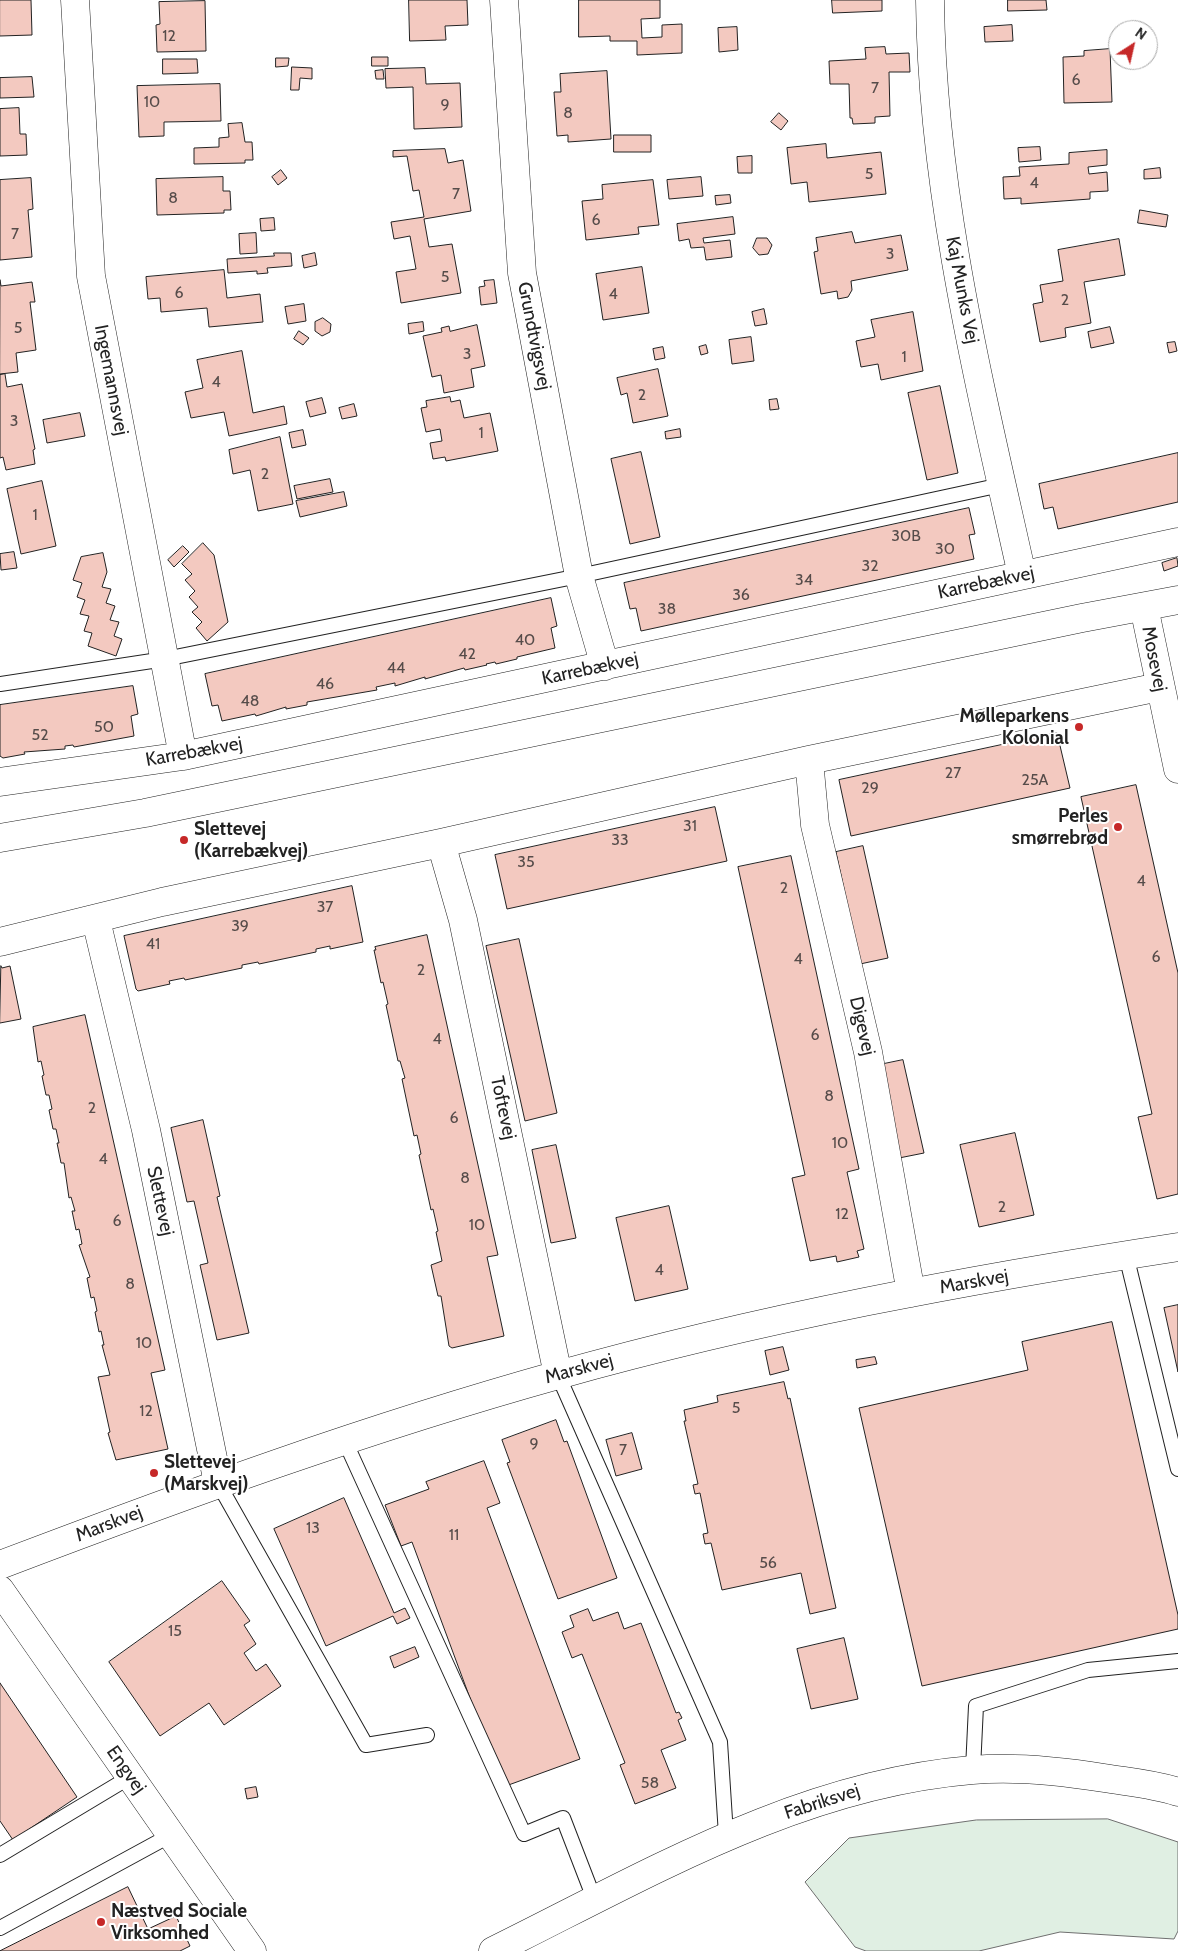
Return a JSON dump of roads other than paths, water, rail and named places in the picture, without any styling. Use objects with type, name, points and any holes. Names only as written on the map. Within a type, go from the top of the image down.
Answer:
[{"type":"street","name":"Ingemannsvej","points":[[75,0],[91,276],[183,756]]},
{"type":"street","name":"Grundtvigsvej","points":[[504,0],[522,273],[579,576],[605,666]]},
{"type":"street","name":"Kaj Munks Vej","points":[[930,0],[931,62],[950,233],[1001,485],[1022,575]]},
{"type":"street","name":"Karrebækvej","points":[[0,782],[183,756],[1178,542]]},
{"type":"street","points":[[0,838],[145,813],[1178,600]]},
{"type":"street","name":"Mosevej","points":[[1144,607],[1159,687],[1178,769]]},
{"type":"street","points":[[0,942],[96,920],[162,902],[441,843],[809,760],[1159,687]]},
{"type":"street","name":"Digevej","points":[[809,760],[815,825],[868,1052],[911,1293]]},
{"type":"street","name":"Toftevej","points":[[441,843],[467,939],[558,1375]]},
{"type":"street","name":"Slettevej","points":[[96,920],[112,997],[146,1130],[218,1482]]},
{"type":"street","name":"Marskvej","points":[[0,1565],[218,1482],[344,1439],[558,1375],[705,1336],[911,1293],[1178,1247]]},
{"type":"street","name":"Engvej","points":[[0,1590],[252,1951]]},
{"type":"street","name":"Fabriksvej","points":[[493,1951],[726,1835],[850,1791],[913,1777],[973,1769],[1034,1770],[1083,1774],[1178,1792]]},
{"type":"lane","points":[[0,684],[164,659],[579,576],[1001,485]]},
{"type":"lane","points":[[1126,1255],[1178,1469]]},
{"type":"lane","points":[[558,1375],[720,1742],[726,1835]]},
{"type":"lane","points":[[344,1439],[524,1834],[563,1818],[595,1901]]},
{"type":"lane","points":[[218,1482],[366,1745],[427,1735]]},
{"type":"lane","points":[[973,1769],[976,1706],[1088,1670],[1178,1661]]},
{"type":"lane","points":[[0,1855],[130,1777]]},
{"type":"lane","points":[[0,1928],[171,1835]]},
{"type":"place","name":"Mølleparkens Kolonial","points":[[1079,727]]},
{"type":"place","name":"Perles smørrebrød","points":[[1118,827]]},
{"type":"place","name":"Slettevej (Karrebækvej)","points":[[184,840]]},
{"type":"place","name":"Slettevej (Marskvej)","points":[[154,1473]]},
{"type":"place","name":"Næstved Sociale Virksomhed","points":[[101,1922]]}]
